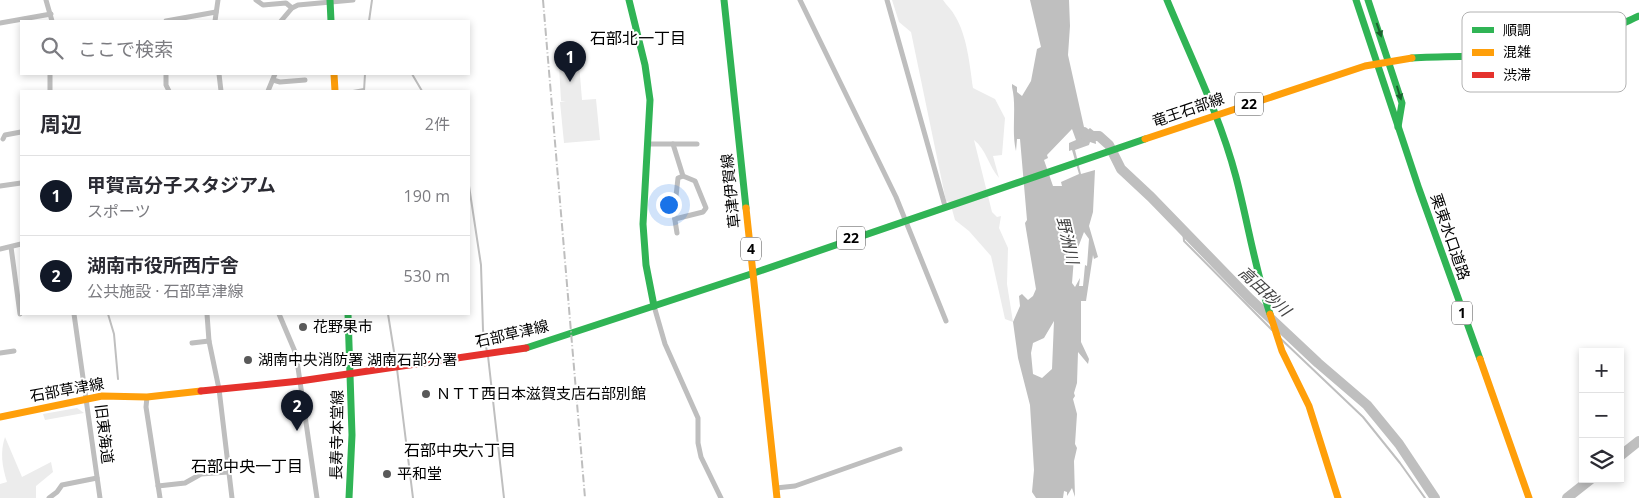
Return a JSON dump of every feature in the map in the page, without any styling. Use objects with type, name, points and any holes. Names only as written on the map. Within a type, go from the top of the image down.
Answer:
[{"type":"main road","points":[[629,0],[649,84],[648,144],[643,224],[646,265],[654,306]]},
{"type":"main road","name":"草津伊賀線","points":[[724,0],[777,498]]},
{"type":"main road","points":[[1168,0],[1215,115],[1236,177],[1254,261],[1269,311],[1282,351],[1309,406],[1338,498]]},
{"type":"main road","name":"栗東水口道路","points":[[1356,0],[1398,127],[1529,498]]},
{"type":"main road","name":"栗東水口道路","points":[[1368,0],[1402,103],[1398,127]]},
{"type":"main road","points":[[330,1],[331,20]]},
{"type":"main road","name":"竜王石部線","points":[[1626,22],[1639,16]]},
{"type":"main road","name":"竜王石部線","points":[[754,273],[947,205],[1377,63],[1462,57]]},
{"type":"main road","points":[[333,90],[334,75]]},
{"type":"main road","name":"石部草津線","points":[[0,417],[86,398],[102,396],[147,397],[219,390],[300,381],[520,350],[754,273]]},
{"type":"main road","name":"長寿寺本堂線","points":[[348,315],[352,373],[349,498]]},
{"type":"street","points":[[46,0],[52,20]]},
{"type":"street","points":[[215,20],[218,0]]},
{"type":"street","points":[[256,0],[262,5],[275,2],[286,3],[292,8]]},
{"type":"street","points":[[283,20],[292,8],[314,1],[353,0]]},
{"type":"street","points":[[800,0],[906,220],[946,321]]},
{"type":"street","points":[[887,0],[947,205]]},
{"type":"street","points":[[172,20],[216,12]]},
{"type":"street","points":[[0,23],[51,14]]},
{"type":"street","points":[[50,75],[50,90]]},
{"type":"street","points":[[166,75],[169,90]]},
{"type":"street","points":[[219,75],[221,90]]},
{"type":"street","points":[[268,90],[274,77],[280,82],[305,80]]},
{"type":"street","points":[[3,139],[5,135],[20,132]]},
{"type":"street","points":[[648,144],[697,144]]},
{"type":"street","points":[[673,144],[683,176]]},
{"type":"street","points":[[677,233],[675,219],[678,178],[683,176]]},
{"type":"street","points":[[675,219],[703,212],[706,208],[695,181],[683,176]]},
{"type":"street","points":[[0,186],[20,183]]},
{"type":"street","points":[[0,248],[20,244]]},
{"type":"street","points":[[11,247],[20,314]]},
{"type":"street","points":[[654,306],[665,344],[698,418],[698,443],[701,457],[720,498]]},
{"type":"street","name":"旧東海道","points":[[74,315],[100,498]]},
{"type":"street","points":[[207,315],[209,342],[219,390],[232,498]]},
{"type":"street","points":[[280,315],[296,354],[317,498]]},
{"type":"street","points":[[192,343],[209,342]]},
{"type":"street","points":[[0,353],[14,351]]},
{"type":"street","points":[[147,397],[146,407],[160,498]]},
{"type":"street","points":[[776,488],[795,486],[900,449]]},
{"type":"street","points":[[158,486],[186,483],[201,474],[228,472]]},
{"type":"street","points":[[49,498],[62,485],[97,478]]},
{"type":"shaded area","points":[[892,0],[943,0],[954,14],[962,32],[973,88],[995,99],[1005,118],[1002,155],[993,156],[999,178],[982,148],[974,140],[992,212],[997,217],[1001,216],[999,228],[1008,248],[1007,284],[1013,322],[1005,319],[991,256],[969,231],[955,220],[950,202],[946,201],[911,32],[899,22]]},
{"type":"shaded area","points":[[579,63],[582,100],[596,99],[600,140],[564,143],[560,102],[566,101],[561,101],[559,65]]},
{"type":"shaded area","points":[[77,408],[84,413],[45,420],[43,414]]},
{"type":"shaded area","points":[[5,437],[22,477],[51,462],[53,472],[36,486],[36,498],[0,498],[0,484],[7,482],[2,459]]},
{"type":"water","name":"野洲川","points":[[1030,0],[1069,0],[1068,55],[1085,132],[1090,128],[1095,132],[1096,144],[1090,142],[1089,145],[1075,150],[1081,174],[1095,170],[1093,212],[1089,226],[1098,257],[1094,259],[1093,255],[1086,301],[1081,301],[1081,342],[1089,359],[1088,364],[1078,352],[1077,383],[1073,399],[1077,414],[1075,444],[1077,448],[1074,461],[1075,497],[1072,488],[1067,496],[1067,492],[1064,491],[1063,498],[1036,498],[1032,492],[1034,470],[1030,405],[1018,358],[1013,322],[1020,306],[1019,296],[1022,294],[1028,300],[1033,296],[1036,289],[1025,223],[1027,220],[1020,139],[1017,139],[1016,151],[1014,135],[1012,84],[1017,87],[1017,92],[1022,96],[1031,81],[1037,49],[1041,47]],"holes":[[[1072,129],[1076,140],[1069,143],[1069,151],[1072,150],[1079,174],[1061,182],[1062,186],[1053,186],[1044,160],[1048,158],[1047,155]],[[1084,232],[1089,239],[1083,286],[1079,286],[1080,278],[1075,287],[1072,283],[1074,258]],[[1054,321],[1052,369],[1042,378],[1033,374],[1031,353],[1033,343],[1044,338]]]},
{"type":"waterway","points":[[369,20],[372,0]]},
{"type":"waterway","points":[[364,90],[365,75]]},
{"type":"waterway","points":[[413,75],[421,90]]},
{"type":"waterway","points":[[358,90],[364,89]]},
{"type":"waterway","name":"高田砂川","points":[[1084,132],[1086,136],[1099,136],[1109,145],[1121,169],[1151,197],[1250,299],[1318,363],[1367,405],[1399,444],[1435,498]]},
{"type":"waterway","points":[[470,193],[481,265],[483,330],[487,352]]},
{"type":"waterway","points":[[1183,229],[1184,241],[1272,330]]},
{"type":"waterway","points":[[108,315],[114,334],[118,379]]},
{"type":"waterway","points":[[388,315],[396,364]]},
{"type":"waterway","points":[[1281,339],[1363,417],[1425,498]]},
{"type":"waterway","points":[[488,356],[504,498]]},
{"type":"waterway","points":[[397,369],[413,498]]},
{"type":"waterway","name":"高田砂川","points":[[1624,453],[1639,441]]},
{"type":"waterway","name":"高田砂川","points":[[1567,498],[1586,483]]},
{"type":"railway","points":[[543,0],[585,498]]},
{"type":"traffic: fast","points":[[330,0],[331,20]]},
{"type":"traffic: fast","points":[[629,0],[645,65],[650,100],[643,224],[646,265],[654,306]]},
{"type":"traffic: fast","points":[[724,0],[746,208]]},
{"type":"traffic: fast","points":[[1167,0],[1222,132],[1236,177],[1260,280],[1270,314]]},
{"type":"traffic: fast","points":[[1356,0],[1419,189],[1480,359]]},
{"type":"traffic: fast","points":[[1368,0],[1402,103],[1398,127]]},
{"type":"traffic: fast","points":[[1626,22],[1639,16]]},
{"type":"traffic: fast","points":[[1412,58],[1462,57]]},
{"type":"traffic: fast","points":[[754,273],[1145,139]]},
{"type":"traffic: fast","points":[[526,348],[754,273]]},
{"type":"traffic: fast","points":[[348,315],[352,435],[349,498]]},
{"type":"traffic: slow","points":[[1145,139],[1365,66],[1412,58]]},
{"type":"traffic: slow","points":[[334,75],[335,90]]},
{"type":"traffic: slow","points":[[746,208],[777,498]]},
{"type":"traffic: slow","points":[[1270,314],[1282,351],[1309,406],[1338,498]]},
{"type":"traffic: slow","points":[[1480,359],[1529,498]]},
{"type":"traffic: slow","points":[[0,417],[102,396],[147,397],[201,391]]},
{"type":"traffic: jam","points":[[201,391],[300,381],[526,348]]},
{"type":"place","name":"甲賀高分子スタジアム","points":[[570,82]]},
{"type":"place","name":"花野果市","points":[[303,327]]},
{"type":"place","name":"湖南中央消防署 湖南石部分署","points":[[248,360]]},
{"type":"place","name":"ＮＴＴ西日本滋賀支店石部別館","points":[[426,394]]},
{"type":"place","name":"湖南市役所西庁舎","points":[[297,431]]},
{"type":"place","name":"平和堂","points":[[387,474]]},
{"type":"district","name":"石部北一丁目","points":[[638,38]]},
{"type":"district","name":"石部中央六丁目","points":[[460,450]]},
{"type":"district","name":"石部中央一丁目","points":[[247,466]]}]
